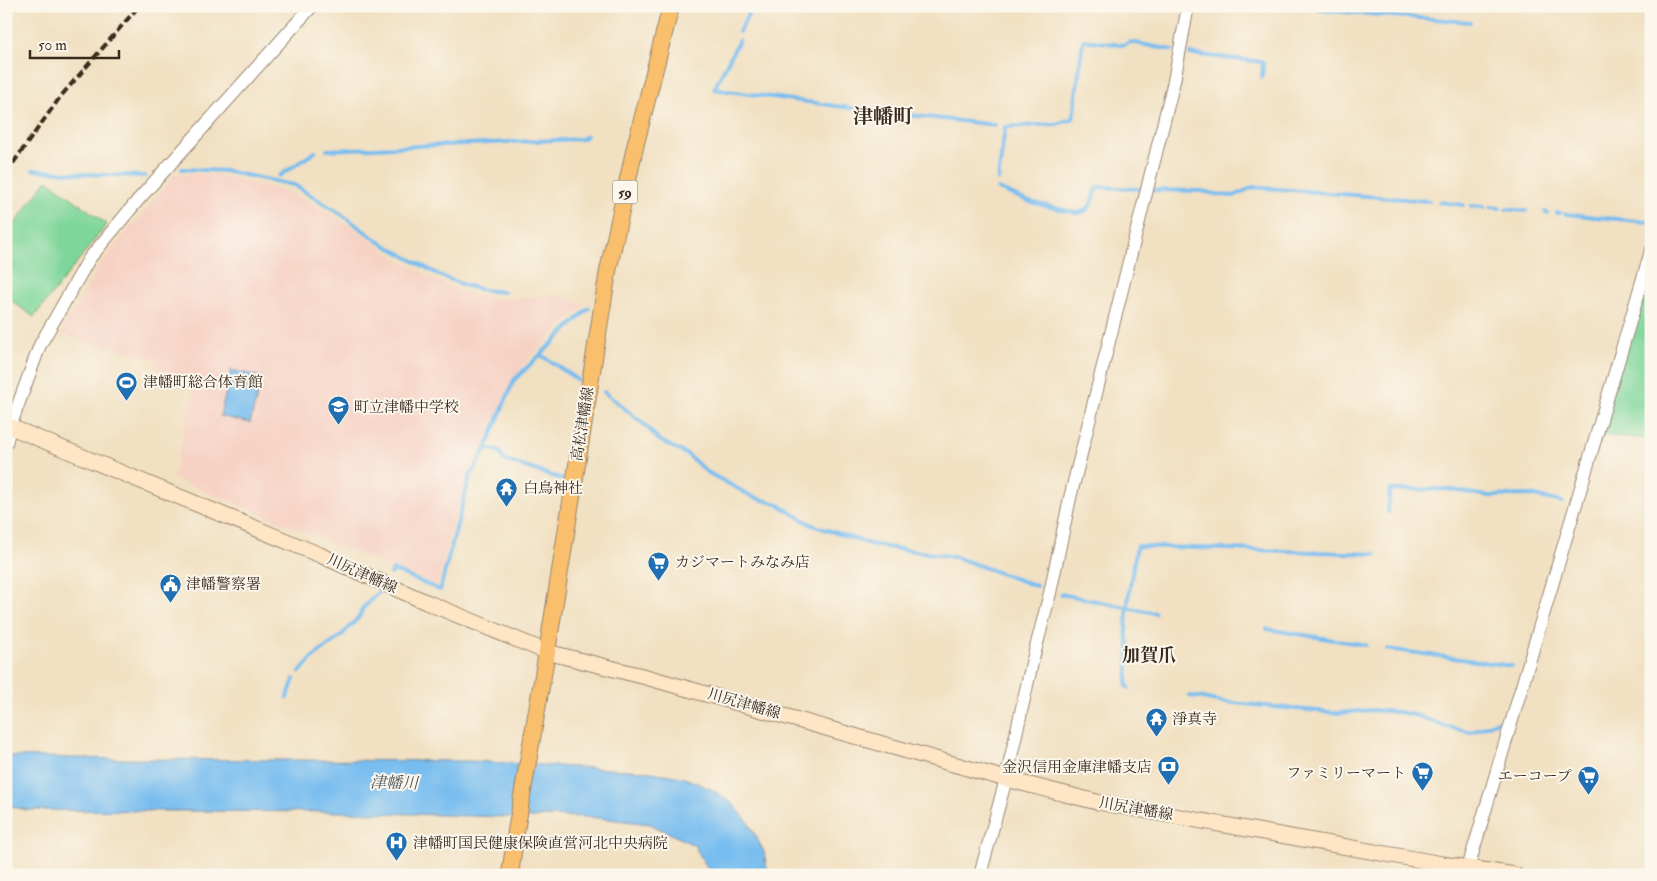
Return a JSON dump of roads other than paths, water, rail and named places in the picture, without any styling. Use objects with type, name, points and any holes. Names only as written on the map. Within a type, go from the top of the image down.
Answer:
[{"type":"main road","name":"高松津幡線","points":[[510,875],[608,271],[635,147],[670,6]]},
{"type":"main road","name":"川尻津幡線","points":[[8,426],[547,652],[646,677],[1006,779],[1097,802],[1442,864],[1467,871],[1515,875]]},
{"type":"street","points":[[6,442],[8,426],[40,345],[89,259],[138,200],[312,6]]},
{"type":"street","points":[[980,875],[1006,779],[1032,662],[1050,593],[1070,498],[1174,81],[1188,6]]},
{"type":"street","points":[[1467,871],[1651,251]]},
{"type":"water","points":[[231,370],[262,377],[250,423],[220,416]]},
{"type":"water","name":"津幡川","points":[[6,756],[116,759],[472,761],[645,771],[682,777],[711,789],[733,804],[748,822],[764,852],[768,875],[711,875],[694,845],[650,824],[590,817],[545,816],[534,818],[347,812],[26,810],[6,805]]},
{"type":"waterway","points":[[6,8],[10,6]]},
{"type":"waterway","points":[[739,32],[753,6]]},
{"type":"waterway","points":[[1235,6],[1268,8]]},
{"type":"waterway","points":[[1319,10],[1470,22]]},
{"type":"waterway","points":[[739,40],[714,89],[865,110],[995,125]]},
{"type":"waterway","points":[[998,180],[1005,127],[1056,124],[1073,119],[1083,40],[1124,45],[1130,42],[1172,50]]},
{"type":"waterway","points":[[1190,54],[1263,62],[1262,77]]},
{"type":"waterway","points":[[327,150],[582,139],[586,136]]},
{"type":"waterway","points":[[279,176],[315,152]]},
{"type":"waterway","points":[[182,169],[225,171],[294,185],[341,214],[378,241],[441,276],[464,285],[504,292]]},
{"type":"waterway","points":[[33,170],[145,176]]},
{"type":"waterway","points":[[998,189],[1030,202],[1076,213],[1089,208],[1098,187],[1140,189]]},
{"type":"waterway","points":[[1153,190],[1202,191],[1234,196],[1253,187],[1429,201]]},
{"type":"waterway","points":[[1439,202],[1463,205]]},
{"type":"waterway","points":[[1471,206],[1483,207]]},
{"type":"waterway","points":[[1490,207],[1500,208]]},
{"type":"waterway","points":[[1506,209],[1526,211]]},
{"type":"waterway","points":[[1565,214],[1648,222]]},
{"type":"waterway","points":[[486,448],[514,380],[589,308]]},
{"type":"waterway","points":[[541,355],[578,380]]},
{"type":"waterway","points":[[604,392],[645,425],[659,440],[688,455],[707,472],[753,497],[777,504],[812,525],[873,545],[955,557],[1036,586]]},
{"type":"waterway","points":[[391,574],[393,570],[440,590],[469,479],[486,448],[499,451],[504,460],[562,479]]},
{"type":"waterway","points":[[1388,512],[1390,490],[1447,489],[1487,496],[1530,495],[1562,502]]},
{"type":"waterway","points":[[1129,688],[1127,686],[1129,644],[1126,624],[1137,546],[1376,554]]},
{"type":"waterway","points":[[300,672],[314,656],[340,637],[359,617],[363,608],[381,590]]},
{"type":"waterway","points":[[1061,594],[1155,613]]},
{"type":"waterway","points":[[1267,629],[1366,645]]},
{"type":"waterway","points":[[1387,649],[1512,666]]},
{"type":"waterway","points":[[287,698],[294,679]]},
{"type":"waterway","points":[[1189,696],[1222,702],[1339,713],[1371,710],[1399,712],[1418,716],[1447,727],[1472,732],[1498,721]]},
{"type":"railway","points":[[6,173],[61,96],[139,6]]},
{"type":"place","name":"津幡町総合体育館","points":[[127,401]]},
{"type":"place","name":"町立津幡中学校","points":[[338,426]]},
{"type":"place","name":"白鳥神社","points":[[507,507]]},
{"type":"place","name":"カジマートみなみ店","points":[[659,581]]},
{"type":"place","name":"津幡警察署","points":[[170,603]]},
{"type":"place","name":"淨真寺","points":[[1156,738]]},
{"type":"place","name":"金沢信用金庫津幡支店","points":[[1168,786]]},
{"type":"place","name":"ファミリーマート","points":[[1422,792]]},
{"type":"place","name":"エーコープ","points":[[1588,795]]},
{"type":"place","name":"津幡町国民健康保険直営河北中央病院","points":[[397,862]]},
{"type":"district","name":"津幡町","points":[[883,116]]},
{"type":"district","name":"加賀爪","points":[[1149,655]]}]
